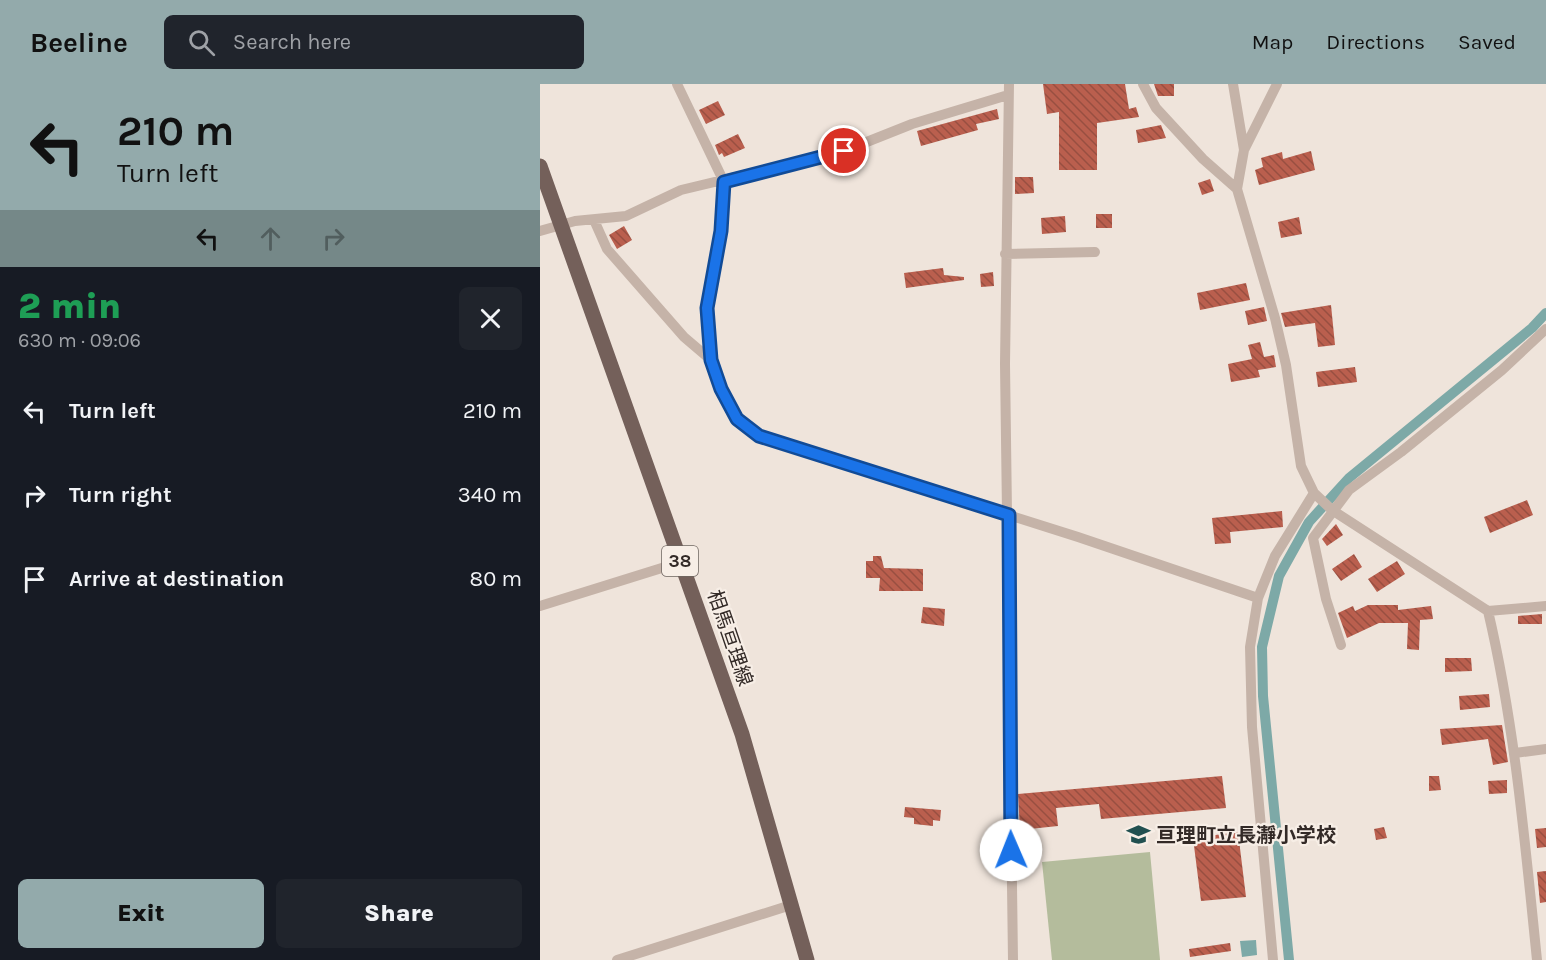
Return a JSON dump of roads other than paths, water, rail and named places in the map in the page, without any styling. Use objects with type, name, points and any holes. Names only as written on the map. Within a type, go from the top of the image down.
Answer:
[{"type":"main road","name":"相馬亘理線","points":[[540,166],[742,734],[807,960]]},
{"type":"street","points":[[677,84],[724,182],[721,231],[707,308],[711,360],[721,389],[737,419],[759,436],[1009,515],[1258,598]]},
{"type":"street","points":[[1143,84],[1156,108],[1203,159],[1237,189]]},
{"type":"street","points":[[1233,84],[1244,150]]},
{"type":"street","points":[[1277,84],[1244,150],[1237,189],[1277,327],[1287,374],[1301,466],[1314,493],[1332,510],[1488,611],[1546,606]]},
{"type":"street","points":[[540,231],[561,225],[626,216],[681,190],[724,182],[844,151],[1008,89],[1005,254],[1013,960]]},
{"type":"street","points":[[594,220],[608,249],[684,337],[711,360]]},
{"type":"street","points":[[1005,254],[1095,252]]},
{"type":"street","points":[[1341,645],[1326,599],[1313,538],[1349,490],[1428,430],[1546,329]]},
{"type":"street","points":[[1273,960],[1252,727],[1250,647],[1258,598],[1275,556],[1314,493]]},
{"type":"street","points":[[540,606],[681,562]]},
{"type":"street","points":[[1488,611],[1504,678],[1515,753],[1538,960]]},
{"type":"street","points":[[1515,753],[1546,750]]},
{"type":"street","points":[[616,960],[791,905]]},
{"type":"street","points":[[1533,920],[1546,920]]},
{"type":"water","points":[[1256,940],[1257,955],[1242,957],[1240,941]]},
{"type":"waterway","points":[[1289,960],[1263,696],[1262,647],[1279,576],[1309,522],[1349,478],[1532,328],[1546,313]]},
{"type":"place","name":"亘理町立長瀞小学校","points":[[1138,835]]}]
